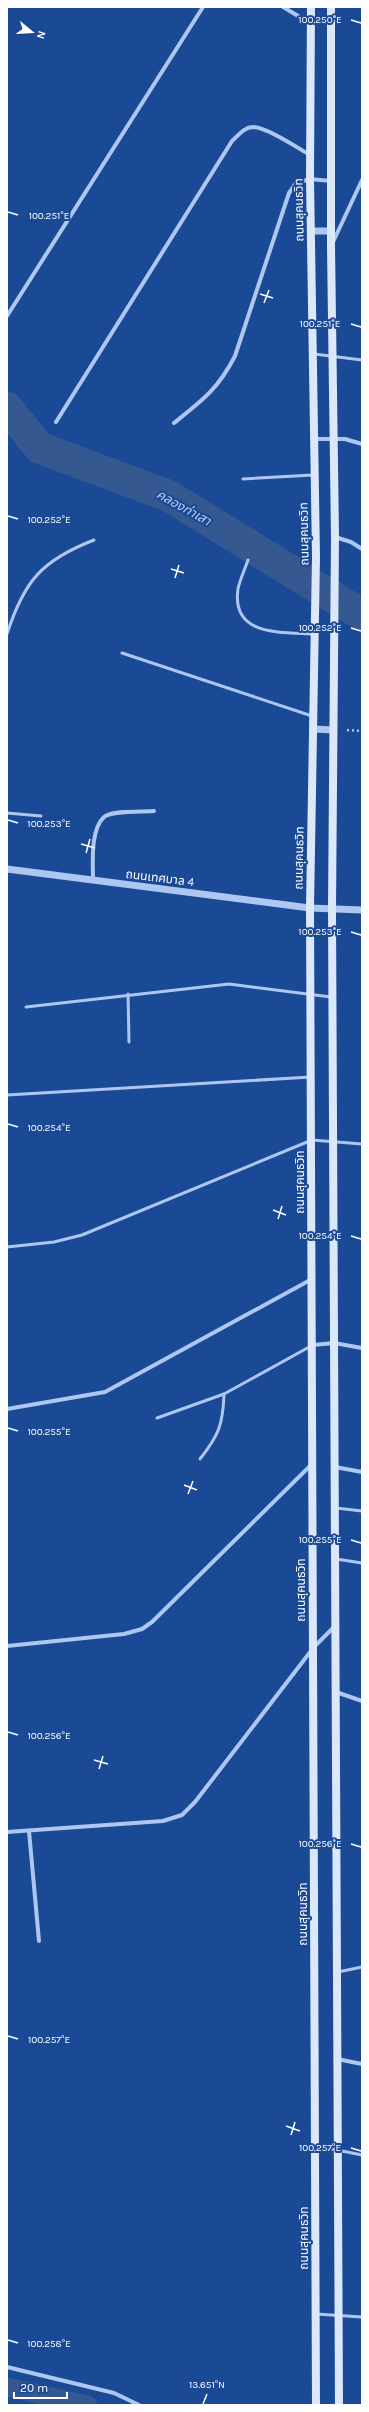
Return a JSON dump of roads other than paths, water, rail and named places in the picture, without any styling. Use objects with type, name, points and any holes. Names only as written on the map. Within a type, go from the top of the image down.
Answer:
[{"type":"main road","name":"ถนนสุคนธวิท","points":[[311,7],[310,179],[314,354],[316,557],[310,908],[313,1345],[316,2405]]},
{"type":"main road","points":[[331,7],[331,246],[334,357],[335,537],[332,998],[339,2405]]},
{"type":"street","points":[[7,316],[203,7]]},
{"type":"street","points":[[283,7],[311,23]]},
{"type":"street","points":[[56,422],[232,141],[243,130],[253,127],[269,133],[310,155]]},
{"type":"street","points":[[174,423],[213,392],[224,377],[235,356],[289,193],[296,183],[310,179],[331,181]]},
{"type":"street","points":[[331,246],[362,180]]},
{"type":"street","points":[[311,231],[331,231]]},
{"type":"street","points":[[314,439],[334,438],[362,444]]},
{"type":"street","points":[[335,537],[351,542],[362,549]]},
{"type":"street","points":[[314,730],[333,730]]},
{"type":"street","points":[[93,880],[93,848],[98,827],[105,817],[114,814],[154,811]]},
{"type":"street","name":"ถนนเทศบาล 4","points":[[7,869],[310,908],[362,910]]},
{"type":"street","points":[[7,1409],[105,1392],[312,1278]]},
{"type":"street","points":[[313,1345],[334,1343],[362,1348]]},
{"type":"street","points":[[7,1646],[124,1634],[142,1629],[152,1622],[313,1463]]},
{"type":"street","points":[[334,1467],[362,1472]]},
{"type":"street","points":[[7,1832],[163,1821],[182,1815],[195,1802],[314,1647],[335,1626]]},
{"type":"street","points":[[336,1692],[362,1701]]},
{"type":"street","points":[[29,1831],[39,1941]]},
{"type":"street","points":[[337,2059],[362,2064]]},
{"type":"street","points":[[7,2367],[114,2393],[139,2405]]},
{"type":"lane","points":[[314,354],[362,360]]},
{"type":"lane","points":[[243,479],[315,475]]},
{"type":"lane","points":[[7,634],[15,608],[29,584],[50,562],[68,550],[94,540]]},
{"type":"lane","points":[[248,560],[238,589],[238,607],[248,624],[263,630],[315,634]]},
{"type":"lane","points":[[122,653],[314,717]]},
{"type":"lane","points":[[7,813],[41,816]]},
{"type":"lane","points":[[26,1007],[128,994],[229,984],[332,998]]},
{"type":"lane","points":[[128,994],[129,1042]]},
{"type":"lane","points":[[7,1095],[311,1077]]},
{"type":"lane","points":[[7,1247],[54,1242],[82,1235],[312,1140],[333,1140],[362,1144]]},
{"type":"lane","points":[[157,1418],[224,1394],[313,1345]]},
{"type":"lane","points":[[200,1459],[214,1441],[221,1427],[224,1394]]},
{"type":"lane","points":[[335,1508],[362,1511]]},
{"type":"lane","points":[[335,1558],[362,1563]]},
{"type":"lane","points":[[337,1972],[362,1967]]},
{"type":"lane","points":[[315,2146],[362,2155]]},
{"type":"lane","points":[[316,2314],[362,2317]]},
{"type":"waterway","name":"คลองท่าเสา","points":[[7,408],[40,448],[169,496],[362,615]]},
{"type":"waterway","points":[[7,2387],[88,2405]]}]
